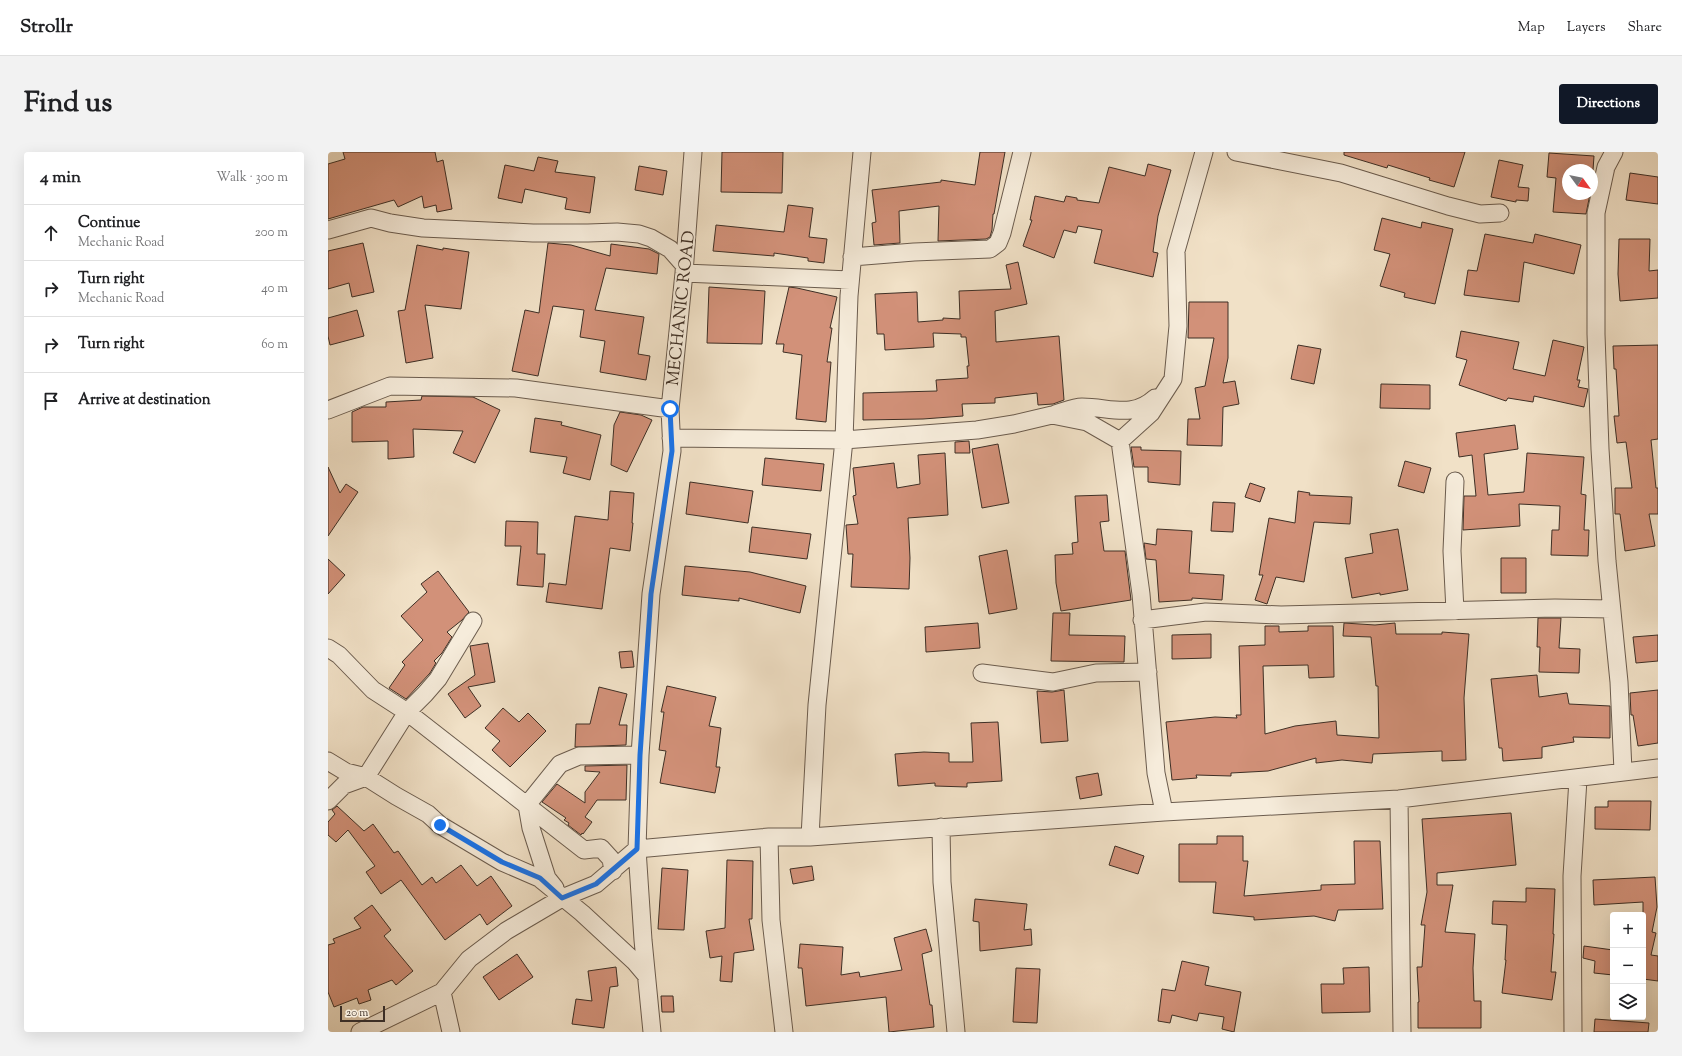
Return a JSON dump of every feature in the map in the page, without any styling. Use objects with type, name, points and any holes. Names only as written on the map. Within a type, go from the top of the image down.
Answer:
[{"type":"street","name":"MECHANIC ROAD","points":[[652,1032],[646,975],[637,849],[640,755],[651,594],[672,451],[670,409],[685,269],[693,152]]},
{"type":"street","points":[[810,836],[817,705],[844,440],[850,280],[862,152]]},
{"type":"street","points":[[852,257],[914,252],[990,249],[998,243],[1002,233],[1022,152]]},
{"type":"street","points":[[1120,441],[1151,413],[1173,379],[1178,326],[1176,251],[1204,152]]},
{"type":"street","points":[[1236,152],[1341,173],[1448,206],[1480,214],[1500,213]]},
{"type":"street","points":[[1614,152],[1606,167],[1596,213],[1596,334],[1600,449],[1607,561],[1618,682],[1623,771]]},
{"type":"street","points":[[328,230],[371,218],[390,223],[423,228],[533,233],[588,234],[616,232],[639,234],[652,238],[670,249],[685,269],[850,280]]},
{"type":"street","points":[[328,410],[390,386],[516,388],[670,409]]},
{"type":"street","points":[[671,438],[844,440],[977,430],[1014,424],[1080,407],[1121,411],[1136,410],[1149,404],[1166,389]]},
{"type":"street","points":[[1052,414],[1087,422],[1120,441]]},
{"type":"street","points":[[1120,441],[1141,594],[1156,772],[1164,812]]},
{"type":"street","points":[[1455,480],[1452,551],[1455,611]]},
{"type":"street","points":[[1142,620],[1206,612],[1281,615],[1555,608],[1612,609]]},
{"type":"street","points":[[328,801],[344,785],[366,777],[407,712],[438,679],[473,621]]},
{"type":"street","points":[[328,648],[339,655],[373,690],[407,712],[584,850],[601,848],[611,859],[613,871]]},
{"type":"street","points":[[982,673],[1053,682],[1096,673],[1148,672]]},
{"type":"street","points":[[527,806],[560,764],[579,756],[640,755]]},
{"type":"street","points":[[328,761],[346,772],[366,777],[428,814],[440,825],[502,862],[540,878],[562,898],[582,912],[635,962],[646,975]]},
{"type":"street","points":[[360,1032],[442,992],[469,959],[506,931],[562,898],[596,884],[637,849],[769,837],[810,836],[1164,812],[1399,799],[1578,779],[1623,771],[1658,768]]},
{"type":"street","points":[[1573,1032],[1572,876],[1578,779]]},
{"type":"street","points":[[1399,799],[1402,1032]]},
{"type":"street","points":[[527,806],[547,878],[562,898]]},
{"type":"street","points":[[941,827],[942,882],[956,1032]]},
{"type":"street","points":[[769,837],[771,920],[784,1032]]},
{"type":"street","points":[[442,992],[451,1032]]},
{"type":"building","points":[[343,152],[435,152],[437,162],[443,160],[452,209],[437,212],[436,205],[424,208],[422,196],[398,207],[394,200],[328,219],[328,164],[345,159]]},
{"type":"building","points":[[722,152],[783,152],[782,193],[721,192]]},
{"type":"building","points":[[980,152],[1005,152],[990,237],[986,239],[938,241],[939,206],[899,211],[900,243],[874,245],[872,223],[876,222],[872,190],[941,182],[941,180],[975,185]]},
{"type":"building","points":[[1344,152],[1465,152],[1454,187],[1429,180],[1430,178],[1388,165],[1387,168],[1344,155]]},
{"type":"building","points":[[1549,153],[1594,156],[1593,164],[1562,164],[1562,200],[1589,200],[1586,214],[1553,212],[1556,178],[1547,177]]},
{"type":"building","points":[[538,157],[558,161],[555,172],[595,177],[590,213],[565,209],[567,198],[525,189],[522,203],[498,198],[505,165],[534,171]]},
{"type":"building","points":[[1499,160],[1523,165],[1518,187],[1529,188],[1528,201],[1516,200],[1516,202],[1491,197]]},
{"type":"building","points":[[1148,164],[1171,170],[1158,216],[1153,252],[1158,253],[1153,277],[1094,263],[1102,230],[1078,226],[1076,233],[1064,230],[1054,258],[1023,246],[1032,220],[1030,220],[1035,196],[1064,202],[1066,196],[1077,198],[1077,200],[1099,203],[1109,167],[1145,176]]},
{"type":"building","points":[[639,166],[667,171],[663,195],[635,190]]},
{"type":"building","points":[[1630,173],[1658,177],[1658,204],[1626,200]]},
{"type":"building","points":[[788,205],[813,208],[809,237],[827,239],[824,263],[808,261],[808,258],[774,253],[774,256],[713,251],[716,225],[784,232]]},
{"type":"building","points":[[1382,218],[1421,228],[1422,222],[1453,229],[1435,304],[1404,297],[1405,293],[1380,286],[1390,254],[1374,250]]},
{"type":"building","points":[[1485,234],[1533,243],[1535,234],[1581,245],[1574,274],[1524,262],[1519,302],[1464,295],[1468,270],[1477,271]]},
{"type":"building","points":[[1619,239],[1650,239],[1649,271],[1658,270],[1658,298],[1620,301],[1618,274]]},
{"type":"building","points":[[363,243],[374,292],[352,297],[349,283],[328,289],[328,251]]},
{"type":"building","points":[[548,243],[571,245],[610,256],[611,244],[649,249],[659,254],[657,274],[606,268],[595,310],[644,317],[638,354],[650,356],[646,380],[600,372],[605,341],[580,337],[584,310],[553,306],[538,376],[512,371],[525,310],[539,313]]},
{"type":"building","points":[[417,245],[443,250],[443,248],[469,252],[461,309],[425,305],[433,358],[406,363],[398,311],[405,310]]},
{"type":"building","points":[[1018,262],[1027,304],[995,311],[996,342],[1059,336],[1064,400],[1053,404],[1038,405],[1037,393],[995,398],[995,403],[962,404],[963,416],[923,419],[863,420],[863,393],[937,391],[936,380],[968,378],[967,366],[969,366],[966,337],[961,337],[961,334],[933,333],[934,347],[885,350],[884,334],[877,334],[875,294],[917,292],[918,322],[943,320],[943,318],[960,319],[959,291],[1011,289],[1006,265]]},
{"type":"building","points":[[709,287],[765,291],[762,344],[707,343]]},
{"type":"building","points":[[789,287],[837,297],[830,328],[832,328],[827,362],[831,362],[826,422],[796,419],[802,355],[783,352],[784,344],[776,344]]},
{"type":"building","points":[[1189,302],[1228,302],[1228,358],[1223,383],[1235,381],[1239,404],[1223,407],[1222,446],[1187,445],[1188,419],[1200,419],[1195,388],[1205,386],[1214,338],[1188,338]]},
{"type":"building","points":[[357,310],[364,336],[330,345],[328,336],[328,318]]},
{"type":"building","points":[[1461,331],[1519,342],[1513,369],[1545,376],[1553,340],[1584,347],[1577,380],[1580,380],[1578,387],[1588,389],[1584,407],[1534,396],[1533,402],[1508,398],[1506,401],[1459,385],[1467,360],[1456,357]]},
{"type":"building","points":[[1298,345],[1321,349],[1314,384],[1291,379]]},
{"type":"building","points":[[1658,345],[1658,439],[1651,440],[1656,488],[1658,488],[1658,514],[1649,514],[1655,546],[1625,551],[1620,514],[1615,514],[1615,488],[1632,488],[1626,442],[1617,443],[1614,416],[1619,416],[1613,346]]},
{"type":"building","points":[[1381,384],[1430,385],[1430,409],[1380,408]]},
{"type":"building","points":[[422,396],[473,397],[500,410],[475,463],[453,453],[463,431],[413,429],[414,457],[388,459],[388,441],[352,442],[352,412],[363,407],[386,407],[386,402],[421,400]]},
{"type":"building","points":[[620,412],[641,415],[652,420],[627,472],[611,465],[614,425]]},
{"type":"building","points":[[535,418],[562,422],[561,425],[601,435],[590,480],[563,473],[567,457],[530,452]]},
{"type":"building","points":[[1515,425],[1518,449],[1484,454],[1488,495],[1524,492],[1527,453],[1584,457],[1581,494],[1586,495],[1584,530],[1589,530],[1588,556],[1551,555],[1552,530],[1559,530],[1560,506],[1519,504],[1520,526],[1463,530],[1464,496],[1476,496],[1472,455],[1459,457],[1456,433]]},
{"type":"building","points":[[969,441],[970,453],[955,453],[955,442]]},
{"type":"building","points":[[998,444],[1009,503],[982,508],[972,449]]},
{"type":"building","points":[[1131,447],[1141,447],[1141,450],[1181,451],[1180,485],[1148,482],[1148,467],[1134,467]]},
{"type":"building","points":[[945,453],[948,515],[908,518],[910,558],[909,589],[851,587],[853,554],[848,554],[846,525],[858,524],[853,496],[856,495],[853,468],[894,463],[897,488],[920,484],[918,455]]},
{"type":"building","points":[[765,458],[824,464],[821,491],[762,485]]},
{"type":"building","points":[[1405,461],[1431,468],[1424,493],[1398,486]]},
{"type":"building","points":[[328,467],[340,493],[346,484],[358,492],[328,536]]},
{"type":"building","points":[[690,482],[753,491],[748,523],[686,514]]},
{"type":"building","points":[[1250,483],[1265,488],[1260,502],[1245,497]]},
{"type":"building","points":[[610,491],[634,493],[633,523],[630,551],[610,548],[602,609],[546,602],[549,583],[566,585],[575,516],[608,520]]},
{"type":"building","points":[[1298,491],[1310,493],[1309,495],[1352,497],[1350,524],[1314,522],[1304,582],[1276,577],[1267,604],[1255,600],[1263,575],[1259,575],[1269,518],[1295,523]]},
{"type":"building","points":[[1107,495],[1109,521],[1100,522],[1104,551],[1125,551],[1131,600],[1061,611],[1056,583],[1055,555],[1073,554],[1072,543],[1078,542],[1075,496]]},
{"type":"building","points":[[1213,502],[1235,503],[1233,532],[1211,531]]},
{"type":"building","points":[[506,521],[538,522],[537,554],[545,554],[543,587],[517,585],[521,546],[505,546]]},
{"type":"building","points":[[752,527],[811,534],[807,559],[749,552]]},
{"type":"building","points":[[1157,529],[1192,531],[1189,573],[1224,575],[1222,600],[1192,598],[1192,600],[1159,602],[1156,560],[1146,559],[1144,543],[1156,545]]},
{"type":"building","points":[[1398,529],[1408,590],[1352,598],[1345,558],[1373,553],[1370,534]]},
{"type":"building","points":[[1007,550],[1017,609],[989,614],[979,556]]},
{"type":"building","points":[[1501,558],[1526,558],[1526,593],[1501,593]]},
{"type":"building","points":[[328,559],[345,575],[328,594]]},
{"type":"building","points":[[685,566],[750,572],[806,586],[800,613],[739,598],[739,601],[682,595]]},
{"type":"building","points":[[438,571],[469,612],[462,620],[447,632],[452,637],[442,653],[434,661],[436,663],[430,673],[406,699],[389,688],[405,665],[402,662],[423,640],[401,616],[427,592],[421,584]]},
{"type":"building","points":[[1053,613],[1070,613],[1069,635],[1125,636],[1124,662],[1051,661]]},
{"type":"building","points":[[1538,618],[1561,618],[1559,648],[1580,649],[1579,673],[1539,672],[1540,647],[1537,647]]},
{"type":"building","points":[[978,623],[980,648],[926,652],[925,627]]},
{"type":"building","points":[[1344,623],[1375,625],[1395,623],[1396,634],[1442,634],[1442,632],[1469,634],[1464,698],[1466,760],[1442,761],[1442,751],[1373,754],[1372,763],[1342,760],[1316,763],[1316,758],[1268,771],[1231,773],[1231,776],[1196,775],[1197,778],[1172,780],[1166,722],[1215,717],[1237,718],[1236,715],[1241,715],[1239,646],[1265,645],[1265,626],[1279,626],[1279,632],[1308,631],[1308,626],[1333,626],[1334,677],[1309,678],[1308,665],[1263,666],[1265,734],[1295,726],[1336,721],[1337,735],[1379,738],[1378,686],[1376,686],[1371,637],[1343,636]]},
{"type":"building","points":[[1211,634],[1211,658],[1172,659],[1172,635]]},
{"type":"building","points":[[1658,635],[1658,661],[1636,663],[1633,637]]},
{"type":"building","points":[[488,643],[495,682],[468,687],[481,706],[465,718],[448,694],[475,675],[470,646]]},
{"type":"building","points":[[632,651],[634,667],[621,668],[619,652]]},
{"type":"building","points":[[1537,675],[1539,697],[1567,693],[1569,704],[1610,706],[1610,738],[1573,737],[1574,742],[1542,747],[1542,758],[1503,761],[1502,748],[1499,748],[1491,679]]},
{"type":"building","points":[[667,686],[716,697],[709,726],[721,728],[716,767],[720,767],[715,793],[660,783],[666,751],[659,750],[664,712],[661,712]]},
{"type":"building","points":[[599,687],[627,694],[619,725],[627,725],[626,745],[575,747],[576,724],[590,724]]},
{"type":"building","points":[[1064,690],[1068,741],[1041,743],[1037,691],[1052,692]]},
{"type":"building","points":[[1658,690],[1658,743],[1638,746],[1633,715],[1631,715],[1630,693]]},
{"type":"building","points":[[503,708],[519,722],[528,713],[546,731],[510,767],[492,750],[500,741],[485,728]]},
{"type":"building","points":[[998,722],[1002,781],[967,783],[967,787],[935,786],[935,783],[898,786],[895,754],[924,752],[949,753],[949,762],[973,762],[971,723]]},
{"type":"building","points":[[627,765],[626,800],[597,800],[585,817],[592,822],[581,835],[568,825],[569,823],[564,820],[566,818],[542,802],[557,784],[585,803],[585,792],[600,772],[585,771],[585,766]]},
{"type":"building","points":[[1098,773],[1102,795],[1080,799],[1076,777]]},
{"type":"building","points":[[1608,801],[1651,801],[1650,830],[1595,829],[1595,807],[1608,807]]},
{"type":"building","points":[[337,806],[364,831],[373,824],[394,853],[398,851],[422,885],[432,877],[436,883],[461,865],[477,886],[491,876],[512,906],[487,925],[480,914],[445,940],[401,880],[381,894],[366,872],[375,866],[348,830],[336,842],[328,835],[328,822],[335,814],[332,810]]},
{"type":"building","points":[[1511,813],[1516,865],[1437,873],[1437,885],[1453,885],[1445,932],[1475,934],[1473,968],[1474,1001],[1481,1001],[1481,1028],[1418,1028],[1419,1002],[1417,967],[1422,967],[1425,925],[1421,925],[1427,892],[1422,819]]},
{"type":"building","points":[[1217,836],[1243,836],[1243,861],[1248,861],[1244,896],[1321,890],[1321,885],[1355,884],[1354,841],[1380,841],[1383,909],[1338,910],[1335,921],[1314,916],[1254,920],[1254,917],[1213,913],[1216,882],[1179,882],[1179,844],[1217,844]]},
{"type":"building","points":[[1115,846],[1144,856],[1138,874],[1109,865]]},
{"type":"building","points":[[727,860],[753,861],[752,919],[749,919],[754,950],[734,953],[732,982],[720,981],[722,956],[710,958],[706,931],[725,928]]},
{"type":"building","points":[[812,866],[814,880],[793,884],[790,869]]},
{"type":"building","points":[[662,868],[688,870],[684,930],[658,929]]},
{"type":"building","points":[[1655,877],[1657,907],[1652,932],[1656,933],[1651,955],[1658,956],[1658,981],[1646,979],[1646,912],[1643,912],[1643,902],[1594,905],[1593,880]]},
{"type":"building","points":[[1526,888],[1555,889],[1551,972],[1556,972],[1552,1000],[1502,993],[1506,960],[1507,925],[1492,924],[1493,901],[1526,902]]},
{"type":"building","points":[[975,899],[1027,904],[1024,930],[1031,929],[1032,945],[980,951],[979,922],[973,921]]},
{"type":"building","points":[[372,905],[391,930],[384,936],[413,971],[396,985],[392,980],[368,990],[371,1000],[359,1004],[357,998],[334,1007],[328,992],[328,945],[335,943],[333,939],[361,928],[354,918]]},
{"type":"building","points":[[926,929],[932,951],[922,954],[930,1005],[932,1005],[934,1027],[889,1032],[886,997],[806,1006],[802,968],[798,968],[800,944],[843,947],[841,975],[859,972],[860,977],[902,970],[894,938]]},
{"type":"building","points":[[1584,946],[1610,950],[1610,975],[1594,973],[1595,961],[1583,958]]},
{"type":"building","points":[[517,954],[533,977],[499,1000],[483,977]]},
{"type":"building","points":[[1182,961],[1209,967],[1205,985],[1241,992],[1234,1032],[1222,1029],[1224,1017],[1199,1013],[1197,1021],[1172,1015],[1170,1023],[1158,1021],[1162,989],[1175,991]]},
{"type":"building","points":[[616,967],[618,986],[610,987],[604,1028],[572,1024],[576,999],[592,1001],[588,971]]},
{"type":"building","points":[[1369,967],[1370,1012],[1322,1013],[1321,984],[1344,984],[1343,968]]},
{"type":"building","points":[[1016,968],[1040,969],[1037,1023],[1013,1022]]},
{"type":"building","points":[[661,996],[673,996],[674,1012],[662,1012]]},
{"type":"building","points":[[1595,1019],[1649,1023],[1648,1032],[1594,1032]]},
{"type":"route","points":[[440,825],[502,862],[540,878],[562,898],[596,884],[637,849],[640,755],[651,594],[672,451],[670,409]]}]
